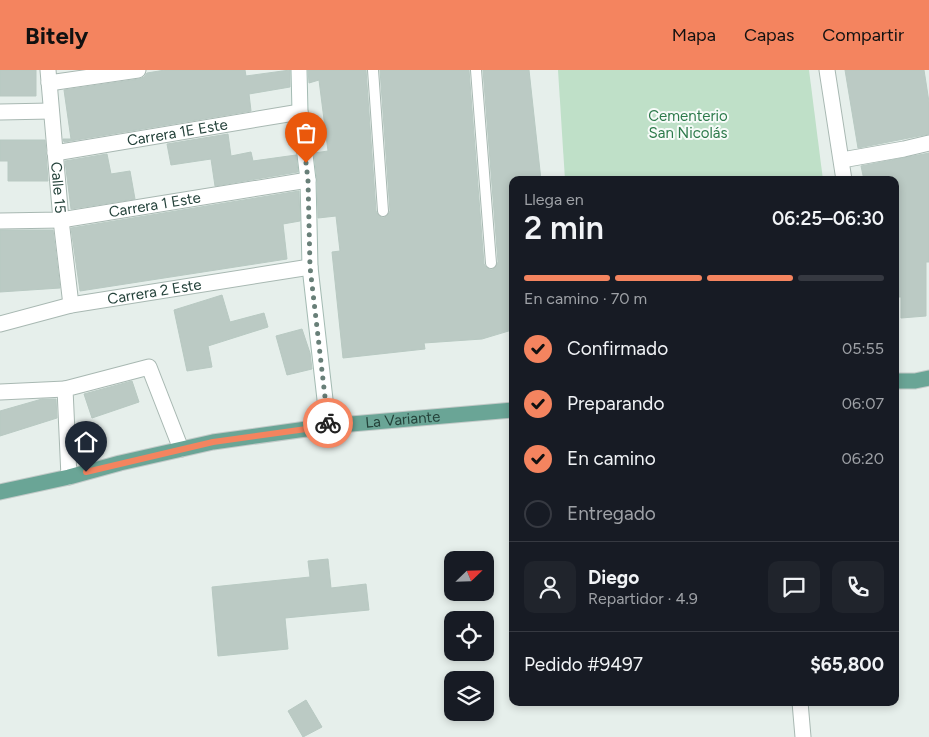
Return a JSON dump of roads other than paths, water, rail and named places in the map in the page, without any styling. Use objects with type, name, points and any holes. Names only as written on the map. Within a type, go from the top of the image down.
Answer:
[{"type":"main road","points":[[899,381],[915,381],[929,378]]},
{"type":"main road","name":"La Variante","points":[[0,492],[213,442],[382,420],[509,410]]},
{"type":"street","points":[[48,77],[138,70]]},
{"type":"street","points":[[299,70],[300,112],[308,180],[310,267],[328,426]]},
{"type":"street","points":[[827,70],[844,176]]},
{"type":"street","name":"Calle 15","points":[[48,77],[60,220],[71,305]]},
{"type":"street","points":[[0,112],[51,111]]},
{"type":"street","name":"Carrera 1E Este","points":[[55,153],[300,112]]},
{"type":"street","points":[[842,160],[929,143]]},
{"type":"street","name":"Carrera 1 Este","points":[[0,221],[60,220],[308,180]]},
{"type":"street","name":"Carrera 2 Este","points":[[0,324],[71,305],[310,267]]},
{"type":"street","points":[[0,392],[65,389],[149,367],[181,449]]},
{"type":"street","points":[[65,389],[69,476]]},
{"type":"street","points":[[800,706],[802,737]]},
{"type":"lane","points":[[373,70],[383,211]]},
{"type":"lane","points":[[476,70],[491,263]]},
{"type":"park label","name":"Cementerio San Nicolás","points":[[688,124]]}]
